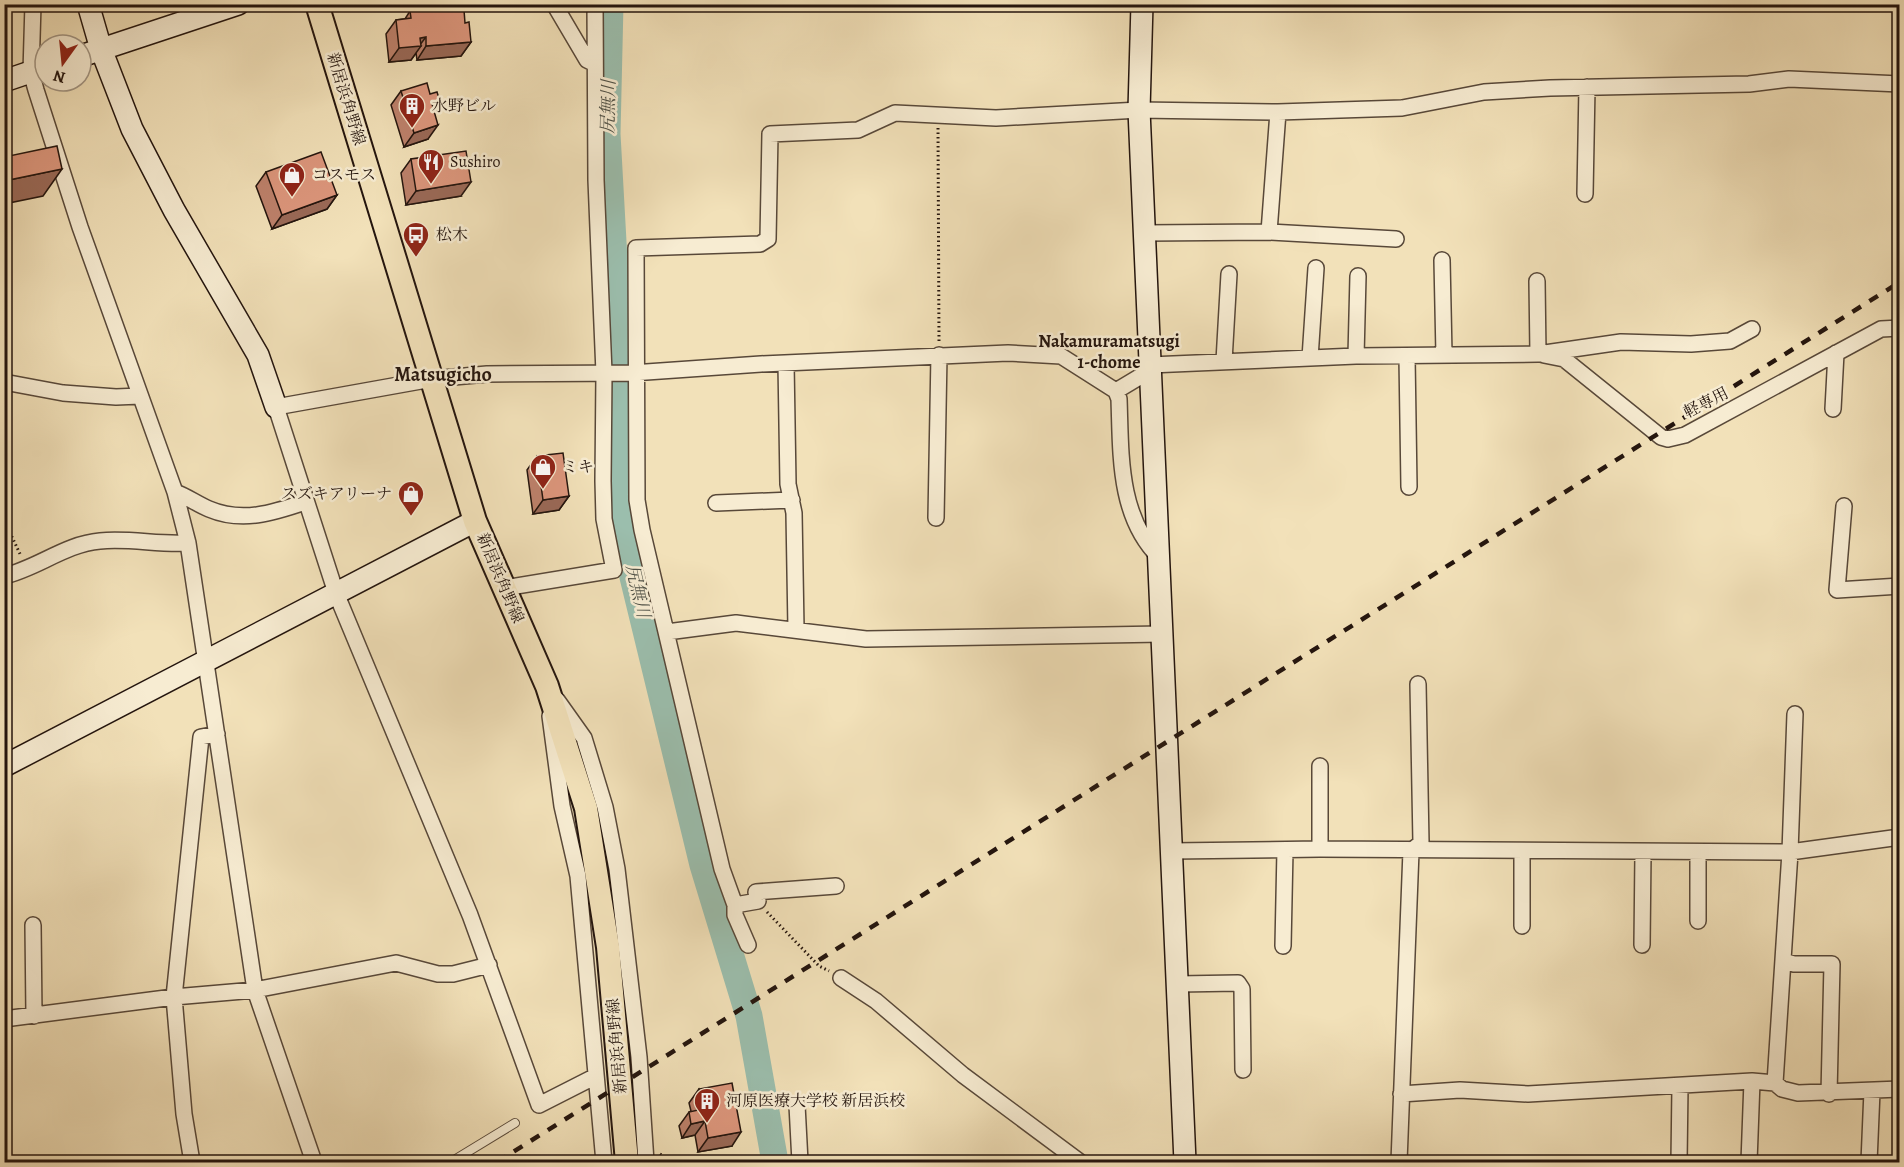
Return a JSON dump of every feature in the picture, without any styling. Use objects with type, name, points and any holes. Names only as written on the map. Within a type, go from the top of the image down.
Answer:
[{"type":"main road","name":"新居浜角野線","points":[[317,4],[475,521],[547,686],[586,808],[608,947],[627,1162]]},
{"type":"street","points":[[33,4],[35,33]]},
{"type":"street","points":[[88,4],[90,33]]},
{"type":"street","points":[[93,51],[238,4]]},
{"type":"street","points":[[554,4],[587,60],[595,64]]},
{"type":"street","points":[[504,588],[614,570],[604,519],[606,373],[596,180],[595,4]]},
{"type":"street","points":[[1142,4],[1139,110],[1185,1162]]},
{"type":"street","points":[[93,56],[174,210],[258,355],[336,593],[433,821],[489,965],[539,1106],[596,1076]]},
{"type":"street","points":[[4,81],[33,72]]},
{"type":"street","points":[[748,945],[735,915],[735,905],[722,869],[637,500],[634,373],[636,248],[760,244],[768,238],[770,134],[858,130],[895,114],[1007,117],[1139,110],[1278,112],[1402,108],[1484,93],[1587,87],[1749,84],[1789,79],[1899,84]]},
{"type":"street","points":[[1585,194],[1587,87]]},
{"type":"street","points":[[44,93],[80,227],[175,492],[188,543],[255,990],[314,1162]]},
{"type":"street","points":[[1269,232],[1278,112]]},
{"type":"street","points":[[1146,233],[1269,232],[1396,239]]},
{"type":"street","points":[[1442,260],[1444,355]]},
{"type":"street","points":[[1310,358],[1316,268]]},
{"type":"street","points":[[1224,361],[1229,274]]},
{"type":"street","points":[[1356,356],[1358,276]]},
{"type":"street","points":[[1536,281],[1538,354]]},
{"type":"street","points":[[1116,391],[1141,376],[1150,365],[1356,356],[1538,354],[1621,342],[1691,344],[1730,341],[1752,328]]},
{"type":"street","name":"軽専用","points":[[1538,354],[1564,359],[1661,437],[1668,439],[1695,430],[1881,329],[1899,328]]},
{"type":"street","points":[[276,407],[432,378],[487,374],[634,373],[939,355],[1008,353],[1061,356],[1116,391],[1119,399],[1125,486],[1133,520],[1146,544],[1159,557]]},
{"type":"street","points":[[1833,409],[1836,353]]},
{"type":"street","points":[[936,518],[939,355]]},
{"type":"street","points":[[1407,357],[1409,487]]},
{"type":"street","points":[[786,363],[788,484],[794,513],[796,629]]},
{"type":"street","points":[[4,382],[63,393],[116,397],[140,396]]},
{"type":"street","points":[[175,492],[209,509],[240,517],[270,514],[305,502]]},
{"type":"street","points":[[716,503],[792,500]]},
{"type":"street","points":[[1844,506],[1837,590],[1899,586]]},
{"type":"street","points":[[4,766],[475,521]]},
{"type":"street","points":[[4,576],[27,569],[70,548],[100,541],[164,545],[188,543]]},
{"type":"street","points":[[667,632],[736,623],[866,639],[1162,634]]},
{"type":"street","points":[[1399,1162],[1411,851],[1420,843],[1418,684]]},
{"type":"street","points":[[547,686],[562,806],[578,876],[604,1162]]},
{"type":"street","points":[[547,686],[584,738],[605,807],[617,869],[625,934],[639,1057],[646,1162]]},
{"type":"street","points":[[1775,1083],[1790,852],[1795,714]]},
{"type":"street","points":[[192,1162],[184,1114],[174,997],[201,737],[217,734]]},
{"type":"street","points":[[1320,766],[1320,849]]},
{"type":"street","points":[[1172,851],[1320,849],[1643,853],[1790,852],[1899,837]]},
{"type":"street","points":[[1283,946],[1285,850]]},
{"type":"street","points":[[1522,852],[1522,926]]},
{"type":"street","points":[[1642,945],[1643,853]]},
{"type":"street","points":[[1698,853],[1698,921]]},
{"type":"street","points":[[735,905],[758,902],[756,892],[836,886]]},
{"type":"street","points":[[33,925],[34,1016]]},
{"type":"street","points":[[1783,961],[1794,964],[1832,964],[1829,1094]]},
{"type":"street","points":[[4,1019],[174,997],[255,990],[396,963],[438,974],[453,974],[489,965]]},
{"type":"street","points":[[841,978],[876,1001],[963,1075],[1080,1162]]},
{"type":"street","points":[[1178,984],[1238,983],[1242,989],[1243,1070]]},
{"type":"street","points":[[1401,1094],[1460,1090],[1528,1094],[1752,1081],[1775,1083],[1782,1089],[1797,1093],[1829,1094],[1899,1089]]},
{"type":"street","points":[[1749,1162],[1752,1081]]},
{"type":"street","points":[[1679,1162],[1680,1086]]},
{"type":"street","points":[[1869,1162],[1872,1091]]},
{"type":"street","points":[[797,1105],[800,1162]]},
{"type":"lane","points":[[451,1162],[515,1123]]},
{"type":"path","points":[[938,114],[939,355]]},
{"type":"path","points":[[4,520],[27,569]]},
{"type":"path","points":[[758,902],[819,966],[841,978]]},
{"type":"path","points":[[644,1131],[653,1134],[659,1154],[669,1160],[756,1162]]},
{"type":"building","points":[[457,7],[464,10],[465,23],[469,22],[471,42],[426,46],[426,37],[420,38],[421,46],[399,48],[396,20],[411,18],[410,11]]},
{"type":"building","points":[[427,83],[430,94],[437,92],[440,102],[432,104],[438,125],[414,133],[401,91]]},
{"type":"building","points":[[57,146],[62,169],[4,181],[4,157]]},
{"type":"building","points":[[466,151],[471,182],[416,191],[411,159]]},
{"type":"building","points":[[321,152],[337,195],[282,215],[266,172]]},
{"type":"building","points":[[563,453],[569,496],[543,500],[537,456]]},
{"type":"building","points":[[732,1083],[741,1132],[708,1138],[705,1121],[691,1124],[689,1112],[703,1109],[699,1089]]},
{"type":"waterway","name":"尻無川","points":[[610,4],[607,134],[618,331],[620,513],[633,577],[703,865],[749,1016],[775,1162]]},
{"type":"railway","points":[[497,1162],[1900,282]]},
{"type":"place","name":"水野ビル","points":[[412,129]]},
{"type":"place","name":"Sushiro","points":[[431,185]]},
{"type":"place","name":"コスモス","points":[[292,198]]},
{"type":"place","name":"松木","points":[[416,258]]},
{"type":"place","name":"ミキ","points":[[543,490]]},
{"type":"place","name":"スズキアリーナ","points":[[411,517]]},
{"type":"place","name":"河原医療大学校 新居浜校","points":[[707,1124]]},
{"type":"district","name":"Nakamuramatsugi 1-chome","points":[[1109,351]]},
{"type":"district","name":"Matsugicho","points":[[443,374]]}]
